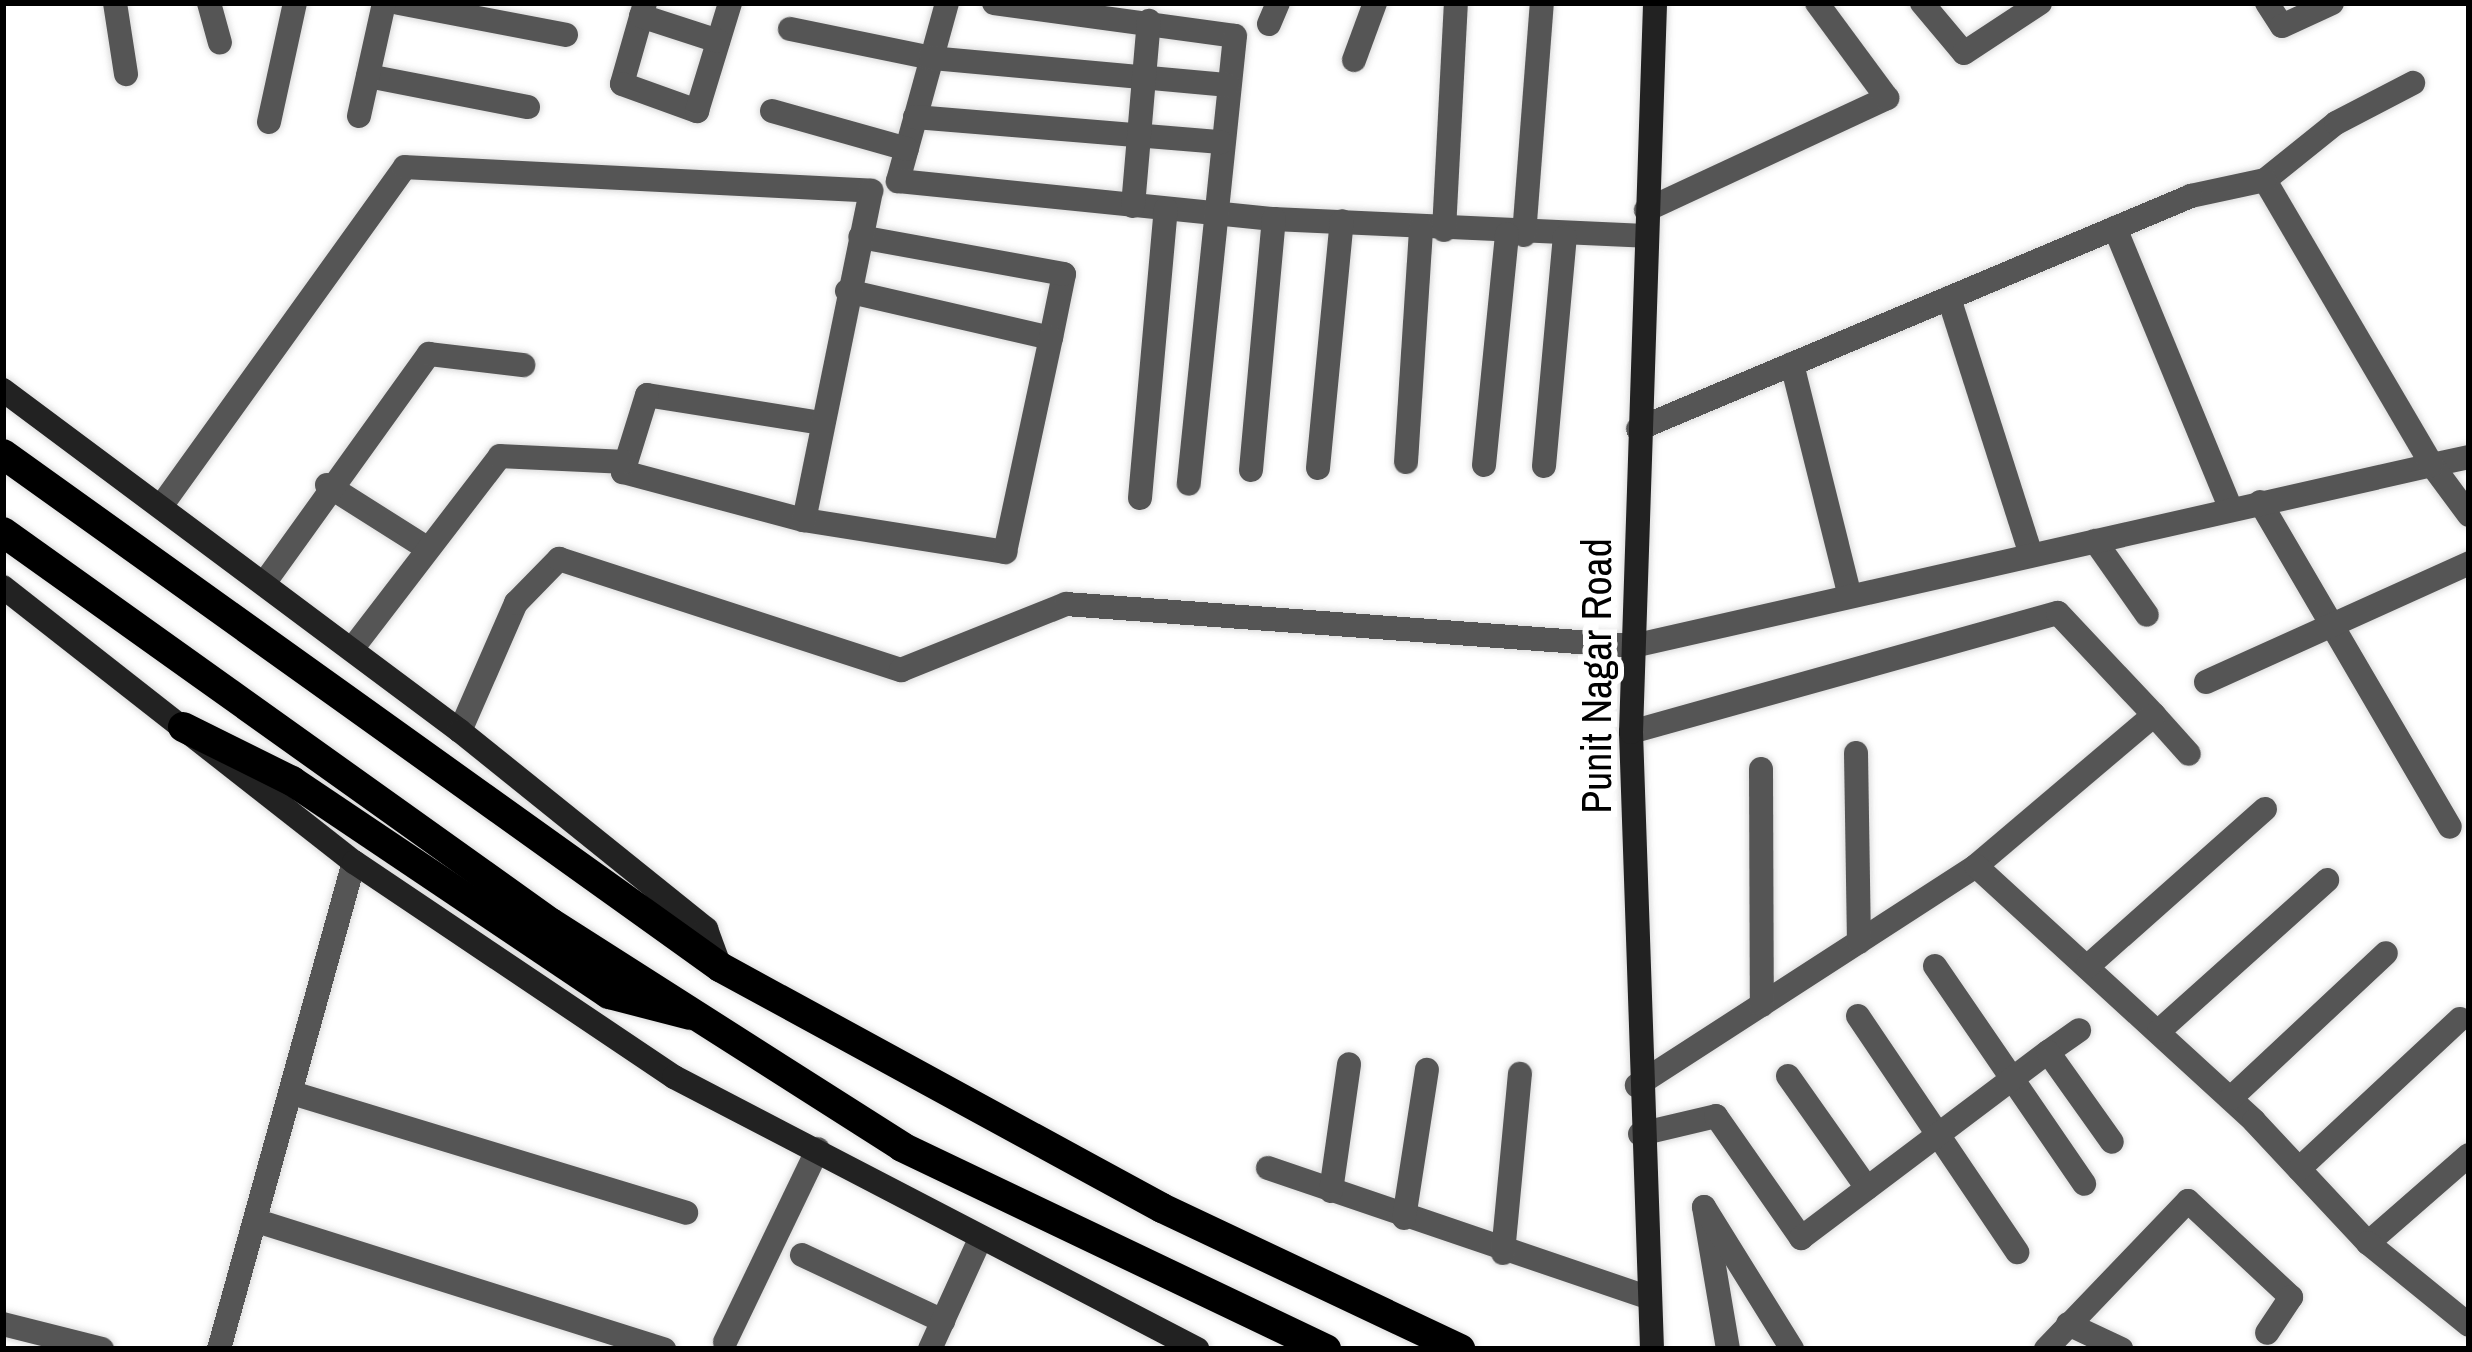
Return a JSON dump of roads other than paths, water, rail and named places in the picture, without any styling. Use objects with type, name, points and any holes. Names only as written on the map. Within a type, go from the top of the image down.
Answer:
[{"type":"main road","points":[[3,454],[720,967],[1162,1208],[1460,1349]]},
{"type":"main road","points":[[3,532],[696,1016],[902,1147],[1326,1349]]},
{"type":"main road","points":[[183,727],[292,781],[610,994],[696,1016]]},
{"type":"street","points":[[115,3],[126,74]]},
{"type":"street","points":[[209,3],[220,43]]},
{"type":"street","points":[[268,122],[295,3]]},
{"type":"street","points":[[359,116],[384,3]]},
{"type":"street","points":[[400,3],[566,34]]},
{"type":"street","points":[[718,41],[643,9],[622,84],[697,111],[730,3]]},
{"type":"street","points":[[947,3],[898,181],[1274,219],[1515,235],[1645,236]]},
{"type":"street","points":[[994,3],[1230,27],[1189,484]]},
{"type":"street","points":[[1354,60],[1375,3]]},
{"type":"street","points":[[1406,461],[1456,3]]},
{"type":"street","points":[[1484,465],[1542,3]]},
{"type":"street","name":"Punit Nagar Road","points":[[1652,1349],[1637,1084],[1631,732],[1655,3]]},
{"type":"street","points":[[1646,210],[1887,98],[1816,3]]},
{"type":"street","points":[[1922,3],[1964,53],[2040,3]]},
{"type":"street","points":[[2266,3],[2282,26],[2332,3]]},
{"type":"street","points":[[1133,206],[1149,22]]},
{"type":"street","points":[[790,29],[931,58],[1228,86]]},
{"type":"street","points":[[368,76],[528,106]]},
{"type":"street","points":[[1638,429],[2115,228],[2264,180],[2336,123],[2413,83]]},
{"type":"street","points":[[772,111],[907,149]]},
{"type":"street","points":[[915,117],[1221,142]]},
{"type":"street","points":[[162,505],[405,167],[871,191],[815,422],[804,520]]},
{"type":"street","points":[[2264,180],[2432,465],[2469,515]]},
{"type":"street","points":[[1140,498],[1166,209]]},
{"type":"street","points":[[1251,470],[1274,219]]},
{"type":"street","points":[[1318,468],[1342,221]]},
{"type":"street","points":[[2115,228],[2231,509]]},
{"type":"street","points":[[815,422],[647,395],[625,462],[628,481],[804,520],[1005,552],[1064,274],[860,237]]},
{"type":"street","points":[[1544,466],[1565,237]]},
{"type":"street","points":[[847,291],[1051,338]]},
{"type":"street","points":[[1949,298],[2031,555]]},
{"type":"street","points":[[265,582],[327,485],[429,354],[523,365]]},
{"type":"street","points":[[1792,364],[1850,596]]},
{"type":"street","points":[[3,389],[460,731],[706,929],[720,967]]},
{"type":"street","points":[[352,649],[425,547],[500,456],[625,462]]},
{"type":"street","points":[[460,731],[516,603],[559,559],[902,670],[1040,606],[1066,604],[1633,646],[2469,458]]},
{"type":"street","points":[[327,485],[425,547]]},
{"type":"street","points":[[2260,502],[2450,827]]},
{"type":"street","points":[[2095,541],[2147,615]]},
{"type":"street","points":[[2206,682],[2469,563]]},
{"type":"street","points":[[3,587],[354,862],[674,1077],[1197,1349]]},
{"type":"street","points":[[1631,732],[2058,613],[2189,754]]},
{"type":"street","points":[[1637,1084],[1976,866],[2154,716]]},
{"type":"street","points":[[1856,753],[1859,942]]},
{"type":"street","points":[[1761,769],[1762,1005]]},
{"type":"street","points":[[2087,967],[2265,808]]},
{"type":"street","points":[[220,1349],[354,862]]},
{"type":"street","points":[[1976,866],[2230,1098],[2368,1243],[2469,1325]]},
{"type":"street","points":[[2159,1031],[2327,880]]},
{"type":"street","points":[[2230,1098],[2386,953]]},
{"type":"street","points":[[1935,966],[2084,1184]]},
{"type":"street","points":[[1858,1016],[2017,1252]]},
{"type":"street","points":[[2299,1169],[2460,1019]]},
{"type":"street","points":[[1640,1134],[1716,1116],[1801,1238],[2079,1030]]},
{"type":"street","points":[[2048,1052],[2112,1142]]},
{"type":"street","points":[[1331,1191],[1349,1064]]},
{"type":"street","points":[[1404,1218],[1427,1070]]},
{"type":"street","points":[[1503,1253],[1520,1074]]},
{"type":"street","points":[[1788,1076],[1868,1188]]},
{"type":"street","points":[[292,1093],[686,1213]]},
{"type":"street","points":[[725,1342],[818,1149]]},
{"type":"street","points":[[2368,1243],[2469,1155]]},
{"type":"street","points":[[1268,1168],[1503,1253],[1649,1298]]},
{"type":"street","points":[[1728,1349],[1702,1198],[1792,1349]]},
{"type":"street","points":[[2046,1349],[2188,1201],[2291,1298],[2267,1333]]},
{"type":"street","points":[[257,1221],[664,1349]]},
{"type":"street","points":[[930,1349],[981,1237]]},
{"type":"street","points":[[802,1255],[943,1321]]},
{"type":"street","points":[[3,1324],[102,1349]]},
{"type":"street","points":[[2068,1324],[2121,1349]]}]
